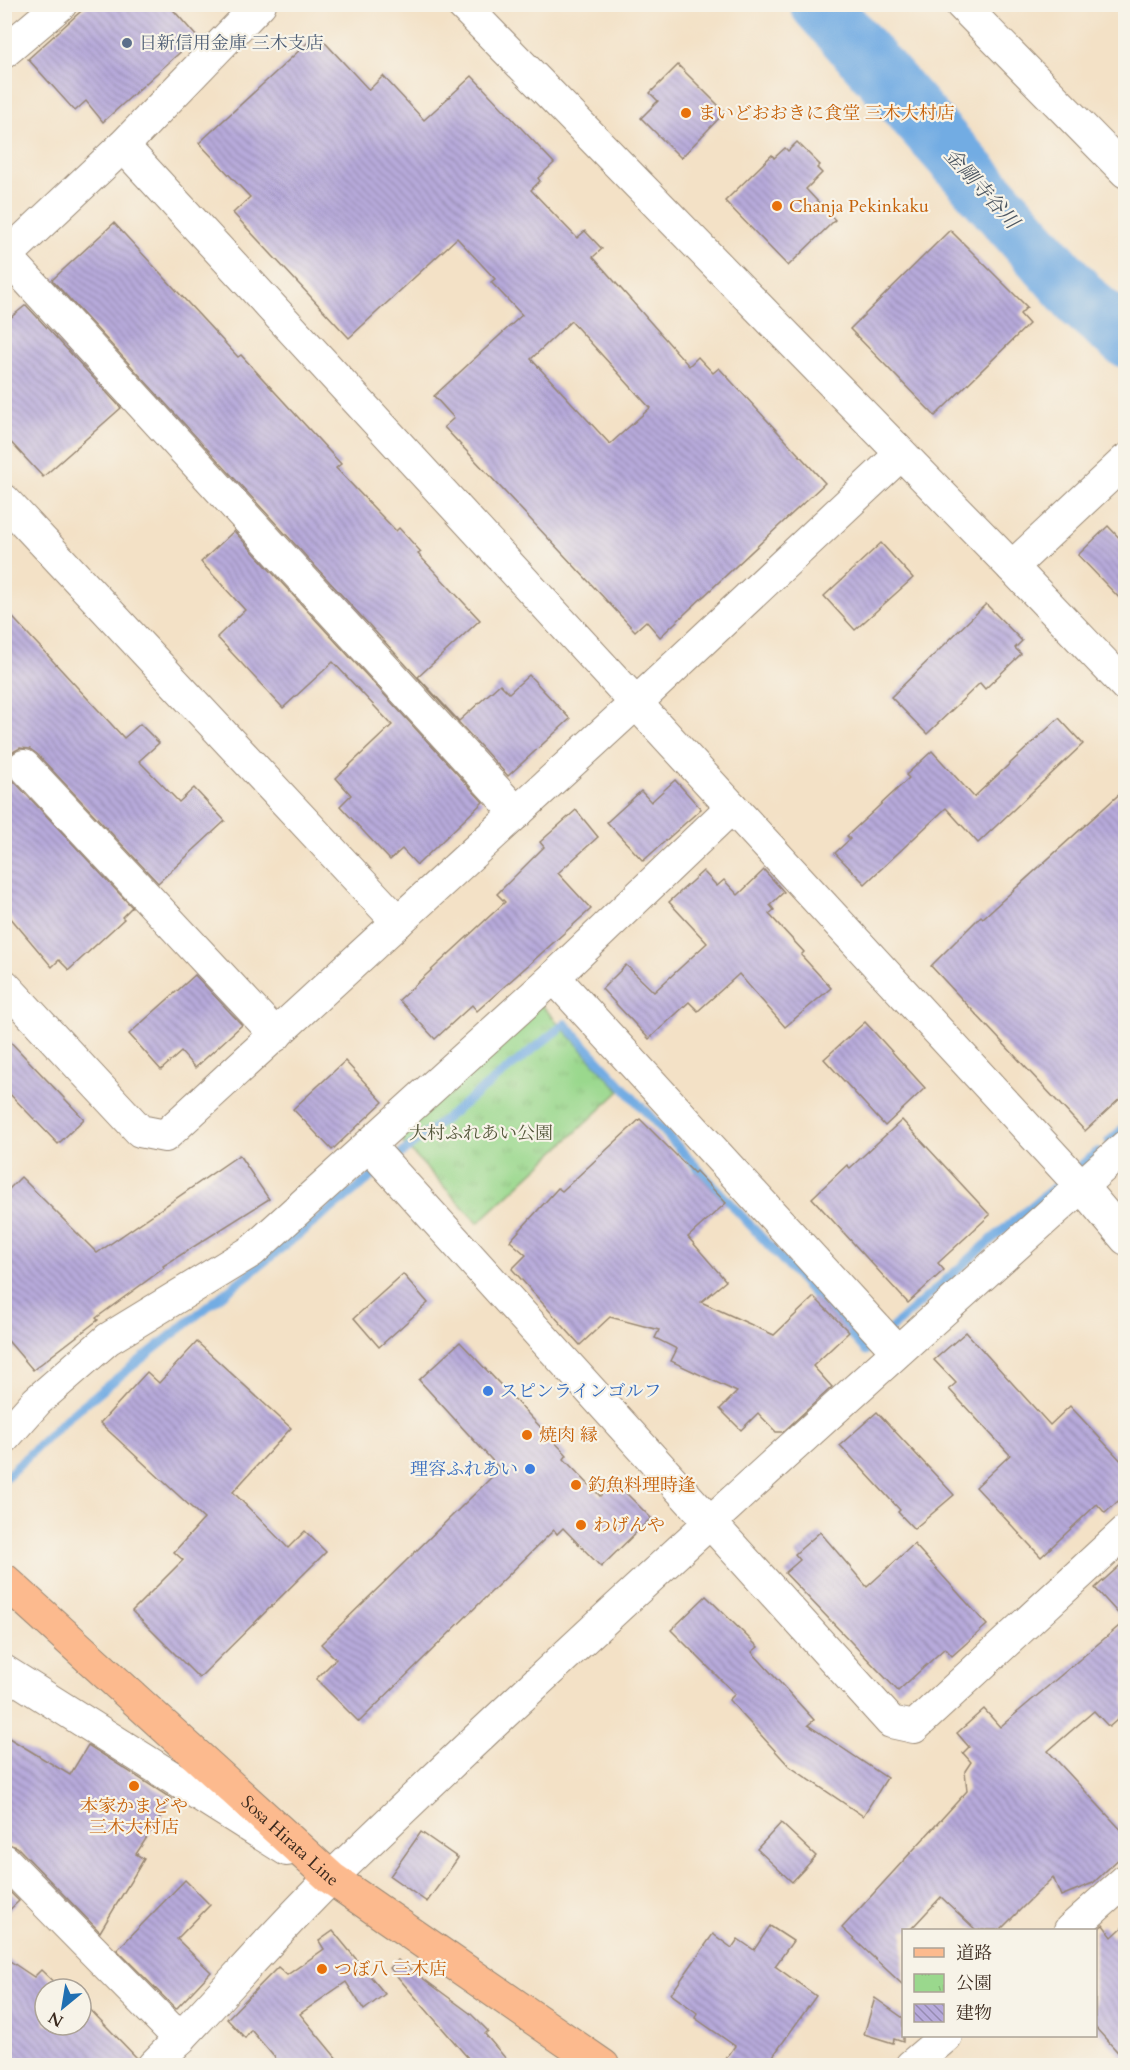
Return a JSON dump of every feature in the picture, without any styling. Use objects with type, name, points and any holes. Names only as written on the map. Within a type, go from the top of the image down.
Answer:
[{"type":"main road","name":"Sosa Hirata Line","points":[[4,1580],[331,1878],[603,2066]]},
{"type":"street","points":[[4,52],[61,4]]},
{"type":"street","points":[[260,4],[123,146],[5,257],[517,813]]},
{"type":"street","points":[[462,4],[1012,567],[1125,686]]},
{"type":"street","points":[[961,4],[1125,172]]},
{"type":"street","points":[[123,146],[1081,1186],[1125,1239]]},
{"type":"street","points":[[4,985],[140,1131],[165,1136],[636,703],[901,454]]},
{"type":"street","points":[[1012,567],[1125,460]]},
{"type":"street","points":[[4,500],[398,922]]},
{"type":"street","points":[[24,766],[276,1035]]},
{"type":"street","points":[[4,1438],[37,1401],[108,1340],[252,1251],[554,977],[732,807]]},
{"type":"street","points":[[554,977],[897,1351]]},
{"type":"street","points":[[369,1146],[891,1722],[914,1727],[1125,1531]]},
{"type":"street","points":[[153,2066],[331,1878],[709,1522],[1125,1146]]},
{"type":"street","points":[[4,1671],[331,1878]]},
{"type":"street","points":[[4,1860],[180,2039]]},
{"type":"street","points":[[1071,1929],[1125,1880]]},
{"type":"street","points":[[911,2066],[945,2037]]},
{"type":"green space","name":"大村ふれあい公園","points":[[535,998],[620,1091],[478,1223],[403,1143],[401,1120]]},
{"type":"building","points":[[89,4],[168,4],[197,37],[103,122],[86,101],[75,111],[28,59]]},
{"type":"building","points":[[317,34],[369,90],[383,76],[424,120],[472,76],[554,163],[538,178],[540,181],[531,190],[577,238],[585,231],[602,249],[593,257],[689,366],[698,357],[713,373],[719,368],[825,483],[660,637],[646,621],[635,631],[444,427],[454,418],[434,396],[522,315],[491,282],[495,279],[457,238],[349,338],[233,213],[250,197],[199,143]],"holes":[[[571,321],[650,408],[610,444],[531,359]]]},
{"type":"building","points":[[678,65],[725,112],[681,158],[641,118],[658,101],[650,93]]},
{"type":"building","points":[[797,142],[820,165],[817,168],[822,173],[806,189],[835,220],[788,266],[725,201],[772,155],[774,158],[785,148],[788,151]]},
{"type":"building","points":[[114,223],[238,357],[241,355],[341,464],[336,468],[396,531],[399,528],[421,552],[418,554],[480,620],[418,677],[459,721],[500,684],[509,693],[529,675],[570,719],[508,776],[52,280]]},
{"type":"building","points":[[950,230],[1027,307],[1020,314],[1029,324],[935,416],[850,329]]},
{"type":"building","points":[[26,305],[121,408],[43,477],[4,435],[4,323]]},
{"type":"building","points":[[1108,526],[1125,544],[1125,604],[1078,555]]},
{"type":"building","points":[[234,531],[483,802],[417,865],[402,849],[390,860],[340,806],[351,795],[336,778],[392,725],[333,662],[283,708],[217,637],[245,610],[201,562]]},
{"type":"building","points":[[881,543],[913,578],[855,630],[824,596]]},
{"type":"building","points":[[986,604],[1022,641],[1015,648],[1021,654],[985,689],[980,683],[927,734],[891,697]]},
{"type":"building","points":[[4,608],[124,738],[140,724],[159,743],[139,761],[179,802],[194,788],[225,821],[158,883],[37,754],[30,749],[20,748],[11,753],[6,770],[11,778],[132,907],[122,917],[124,919],[69,970],[59,960],[52,967],[4,910]]},
{"type":"building","points":[[1059,718],[1083,744],[978,843],[946,808],[865,884],[835,853],[850,839],[847,836],[909,778],[906,775],[932,751],[974,797]]},
{"type":"building","points":[[675,780],[701,809],[643,861],[607,822],[641,791],[651,802]]},
{"type":"building","points":[[1125,789],[1125,1094],[1085,1131],[931,966],[981,916],[983,918]]},
{"type":"building","points":[[576,810],[598,837],[558,873],[591,909],[477,1011],[472,1005],[435,1039],[399,1000],[505,902],[497,894],[544,847],[540,842]]},
{"type":"building","points":[[764,870],[784,892],[770,905],[774,910],[769,914],[804,952],[801,955],[831,988],[785,1027],[739,974],[698,1011],[689,1002],[649,1039],[602,989],[626,965],[654,992],[707,943],[669,902],[703,871],[717,886],[724,880],[738,895]]},
{"type":"building","points":[[195,975],[242,1025],[195,1068],[181,1052],[161,1070],[129,1034]]},
{"type":"building","points":[[865,1022],[925,1088],[885,1126],[824,1059]]},
{"type":"building","points":[[4,1035],[84,1119],[58,1144],[4,1088]]},
{"type":"building","points":[[345,1061],[383,1102],[332,1150],[293,1109]]},
{"type":"building","points":[[640,1119],[694,1173],[696,1171],[726,1203],[688,1237],[726,1281],[701,1302],[774,1335],[814,1297],[849,1332],[813,1366],[832,1387],[783,1432],[776,1432],[758,1413],[741,1430],[720,1409],[737,1392],[671,1361],[677,1349],[655,1338],[659,1330],[610,1317],[580,1345],[512,1269],[526,1255],[510,1241],[558,1188],[562,1191]]},
{"type":"building","points":[[902,1120],[990,1215],[938,1263],[944,1270],[908,1303],[812,1198],[847,1165],[850,1168]]},
{"type":"building","points":[[239,1155],[269,1199],[163,1266],[164,1268],[96,1318],[98,1320],[33,1370],[4,1336],[4,1194],[21,1177],[97,1253]]},
{"type":"building","points":[[403,1274],[428,1303],[379,1347],[354,1318]]},
{"type":"building","points":[[966,1332],[1050,1425],[1070,1406],[1125,1465],[1125,1495],[1105,1513],[1097,1504],[1041,1557],[976,1487],[1010,1455],[949,1389],[956,1383],[934,1360]]},
{"type":"building","points":[[197,1342],[291,1428],[233,1492],[288,1548],[305,1531],[326,1552],[199,1678],[132,1611],[183,1560],[174,1552],[204,1519],[100,1423],[147,1372],[159,1383]]},
{"type":"building","points":[[460,1342],[567,1455],[564,1459],[600,1496],[615,1482],[651,1518],[601,1567],[563,1528],[557,1534],[554,1530],[359,1722],[316,1679],[336,1659],[321,1644],[500,1469],[419,1380]]},
{"type":"building","points":[[877,1412],[954,1495],[914,1529],[898,1512],[900,1510],[840,1445]]},
{"type":"building","points":[[820,1532],[867,1587],[914,1544],[987,1625],[952,1656],[945,1648],[898,1691],[785,1573],[800,1560],[795,1554]]},
{"type":"building","points":[[1125,1561],[1125,1621],[1095,1588]]},
{"type":"building","points":[[706,1596],[758,1647],[752,1652],[814,1720],[808,1725],[887,1778],[863,1816],[789,1766],[729,1700],[735,1694],[671,1630]]},
{"type":"building","points":[[1125,1621],[1125,1713],[1109,1727],[1094,1711],[1048,1751],[1125,1834],[1125,1853],[1093,1883],[1061,1896],[1053,1877],[1001,1929],[975,1929],[941,1897],[911,1929],[902,1929],[902,1984],[842,1928],[967,1791],[965,1771],[971,1762],[963,1753],[969,1747],[957,1733],[984,1709],[1000,1727]]},
{"type":"building","points":[[4,1735],[70,1775],[88,1745],[172,1799],[136,1854],[144,1859],[100,1932],[17,1847],[4,1843]]},
{"type":"building","points":[[781,1823],[816,1856],[792,1882],[757,1849]]},
{"type":"building","points":[[421,1832],[458,1858],[427,1902],[390,1876]]},
{"type":"building","points":[[185,1880],[210,1905],[177,1939],[211,1972],[176,2009],[117,1950]]},
{"type":"building","points":[[4,1886],[19,1901],[4,1915]]},
{"type":"building","points":[[1103,1925],[1112,1937],[1125,1925],[1125,2060],[1097,2029],[1097,1930]]},
{"type":"building","points":[[770,1926],[793,1941],[775,1966],[816,1996],[766,2066],[721,2066],[735,2046],[695,2018],[697,2013],[671,1994],[713,1934],[732,1948],[738,1939],[754,1950]]},
{"type":"building","points":[[333,1931],[385,1994],[364,2010],[346,1982],[300,2014],[343,2066],[282,2066],[251,2030],[245,2038],[227,2019],[278,1967],[287,1975],[324,1949],[319,1941]]},
{"type":"building","points":[[4,1957],[34,1977],[33,2037],[93,2037],[93,2012],[137,2058],[136,2066],[21,2066],[4,2046]]},
{"type":"building","points":[[398,1960],[471,2014],[488,2031],[485,2034],[512,2066],[475,2066],[390,1968]]},
{"type":"building","points":[[41,1970],[48,1977],[34,1977]]},
{"type":"building","points":[[875,1998],[902,2017],[903,2042],[894,2039],[893,2043],[864,2034]]},
{"type":"waterway","name":"金剛寺谷川","points":[[819,4],[1084,303],[1126,339]]},
{"type":"waterway","points":[[4,1479],[68,1417],[565,1024],[866,1351],[992,1239],[1097,1152]]},
{"type":"waterway","points":[[1109,1141],[1126,1126]]},
{"type":"place","name":"日新信用金庫 三木支店","points":[[127,43]]},
{"type":"place","name":"まいどおおきに食堂 三木大村店","points":[[686,113]]},
{"type":"place","name":"Chanja Pekinkaku","points":[[777,206]]},
{"type":"place","name":"スピンラインゴルフ","points":[[488,1391]]},
{"type":"place","name":"焼肉 縁","points":[[527,1435]]},
{"type":"place","name":"理容ふれあい","points":[[530,1469]]},
{"type":"place","name":"釣魚料理時逢","points":[[576,1485]]},
{"type":"place","name":"わげんや","points":[[581,1525]]},
{"type":"place","name":"本家かまどや 三木大村店","points":[[134,1786]]},
{"type":"place","name":"つぼ八 三木店","points":[[322,1969]]}]
